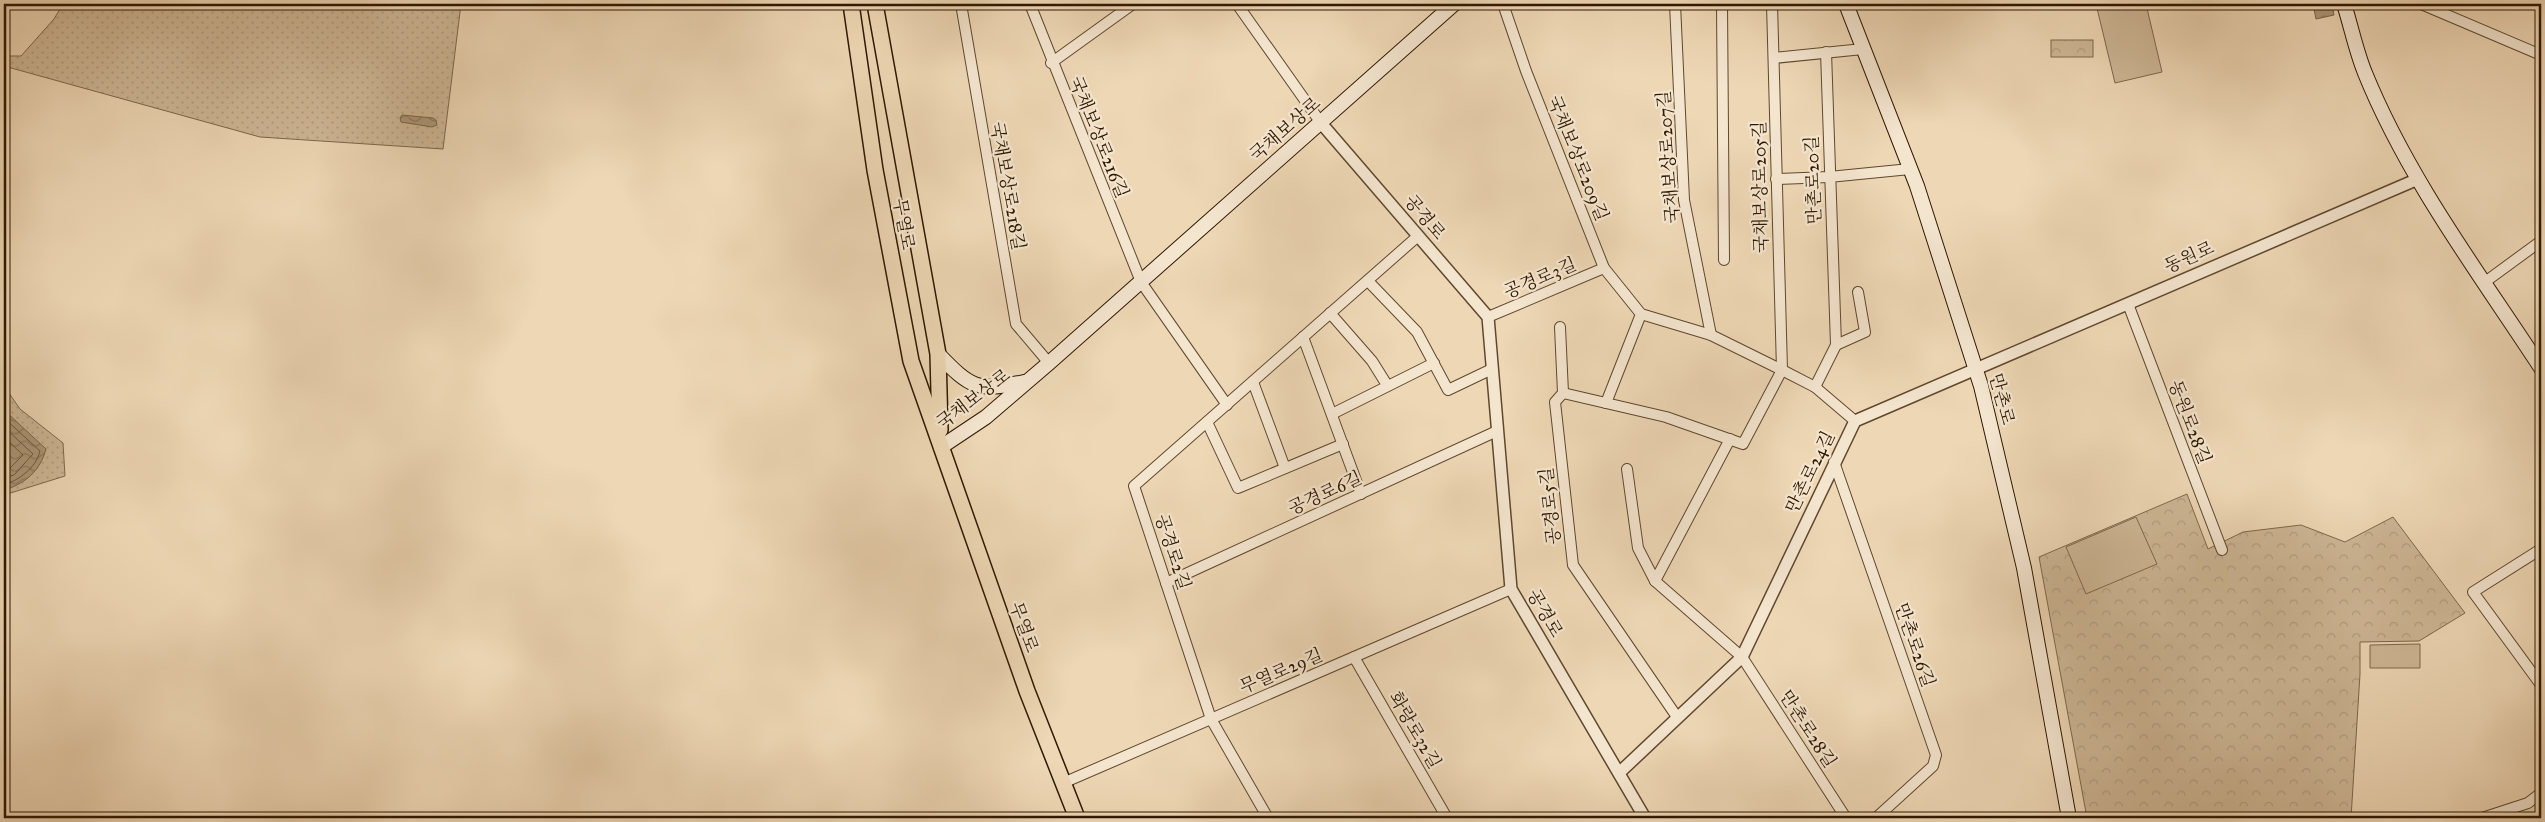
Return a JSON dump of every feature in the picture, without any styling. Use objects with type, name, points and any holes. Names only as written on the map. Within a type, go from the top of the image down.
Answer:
[{"type":"main road","name":"무열로","points":[[851,4],[875,170],[911,361],[1024,682],[1078,818]]},
{"type":"main road","name":"무열로","points":[[875,4],[938,354],[941,447]]},
{"type":"main road","name":"국채보상로","points":[[941,447],[986,417],[1049,363],[1454,4]]},
{"type":"main road","name":"만촌로","points":[[1846,4],[1910,170],[1981,386],[2024,568],[2069,818]]},
{"type":"main road","points":[[2344,4],[2364,72],[2397,142],[2484,282],[2541,368]]},
{"type":"main road","points":[[938,354],[962,378],[982,388],[1000,387],[1027,381]]},
{"type":"street","name":"국채보상로218길","points":[[961,4],[1016,324],[1049,363]]},
{"type":"street","name":"국채보상로216길","points":[[1030,4],[1141,282]]},
{"type":"street","points":[[1052,62],[1133,4]]},
{"type":"street","points":[[1237,4],[1321,123]]},
{"type":"street","name":"국채보상로209길","points":[[1503,4],[1526,70],[1604,268],[1640,314]]},
{"type":"street","name":"국채보상로207길","points":[[1674,4],[1684,200],[1711,335]]},
{"type":"street","points":[[1722,4],[1724,260]]},
{"type":"street","name":"국채보상로205길","points":[[1772,4],[1782,370]]},
{"type":"street","points":[[2421,4],[2541,55]]},
{"type":"street","points":[[1774,58],[1863,49]]},
{"type":"street","name":"만촌로20길","points":[[1815,387],[1836,346],[1826,52]]},
{"type":"street","name":"공경로","points":[[1321,123],[1488,317],[1511,589],[1645,818]]},
{"type":"street","points":[[1776,179],[1829,177],[1910,170]]},
{"type":"street","name":"동원로","points":[[1975,371],[2418,178]]},
{"type":"street","name":"공경로2길","points":[[1268,818],[1211,719],[1134,486],[1418,236]]},
{"type":"street","points":[[2484,282],[2541,241]]},
{"type":"street","name":"공경로3길","points":[[1488,317],[1604,268]]},
{"type":"street","points":[[1368,280],[1417,332],[1448,390],[1492,369]]},
{"type":"street","points":[[1141,282],[1227,405]]},
{"type":"street","points":[[1836,346],[1865,332],[1858,292]]},
{"type":"street","name":"동원로28길","points":[[2128,304],[2222,550]]},
{"type":"street","points":[[1330,314],[1372,361],[1387,384]]},
{"type":"street","points":[[1606,403],[1640,314],[1711,335],[1782,370],[1815,387],[1855,421]]},
{"type":"street","name":"공경로5길","points":[[1560,328],[1563,393],[1555,402],[1573,565],[1678,717]]},
{"type":"street","points":[[1304,337],[1361,494]]},
{"type":"street","points":[[1332,414],[1387,384],[1434,363]]},
{"type":"street","points":[[1563,393],[1666,417],[1742,444],[1782,370]]},
{"type":"street","name":"만촌로24길","points":[[1619,773],[1742,657],[1855,421],[1975,371]]},
{"type":"street","points":[[1253,382],[1286,468]]},
{"type":"street","points":[[1207,422],[1238,488],[1343,444]]},
{"type":"street","name":"공경로6길","points":[[1166,584],[1498,431]]},
{"type":"street","points":[[1655,581],[1730,439]]},
{"type":"street","name":"만촌로26길","points":[[1834,462],[1936,755],[1932,766],[1876,818]]},
{"type":"street","points":[[1627,469],[1638,548],[1655,581],[1742,657]]},
{"type":"street","points":[[2541,550],[2473,592],[2541,685]]},
{"type":"street","name":"무열로29길","points":[[1063,783],[1511,589]]},
{"type":"street","name":"화랑로32길","points":[[1354,657],[1447,818]]},
{"type":"street","name":"만촌로28길","points":[[1742,657],[1846,818]]},
{"type":"street","points":[[2482,818],[2528,803],[2541,793]]},
{"type":"green space","points":[[63,4],[461,4],[443,149],[260,137],[4,66],[4,56],[21,56],[54,19]]},
{"type":"green space","points":[[2096,4],[2146,4],[2162,72],[2115,83]]},
{"type":"green space","points":[[2051,40],[2093,40],[2093,57],[2051,57]]},
{"type":"green space","points":[[4,386],[20,409],[63,443],[65,476],[4,495]]},
{"type":"green space","points":[[2187,494],[2208,549],[2243,532],[2301,525],[2345,542],[2393,517],[2465,613],[2419,641],[2360,642],[2360,674],[2351,818],[2087,818],[2039,557]]},
{"type":"green space","points":[[2136,517],[2157,564],[2086,594],[2066,547]]},
{"type":"green space","points":[[2420,644],[2420,668],[2370,668],[2370,645]]},
{"type":"water","points":[[2313,4],[2332,4],[2334,15],[2316,19]]},
{"type":"water","points":[[402,115],[433,118],[436,120],[437,125],[432,127],[401,122],[400,118]]},
{"type":"water","points":[[4,410],[46,449],[40,464],[31,476],[19,484],[4,490]]}]
